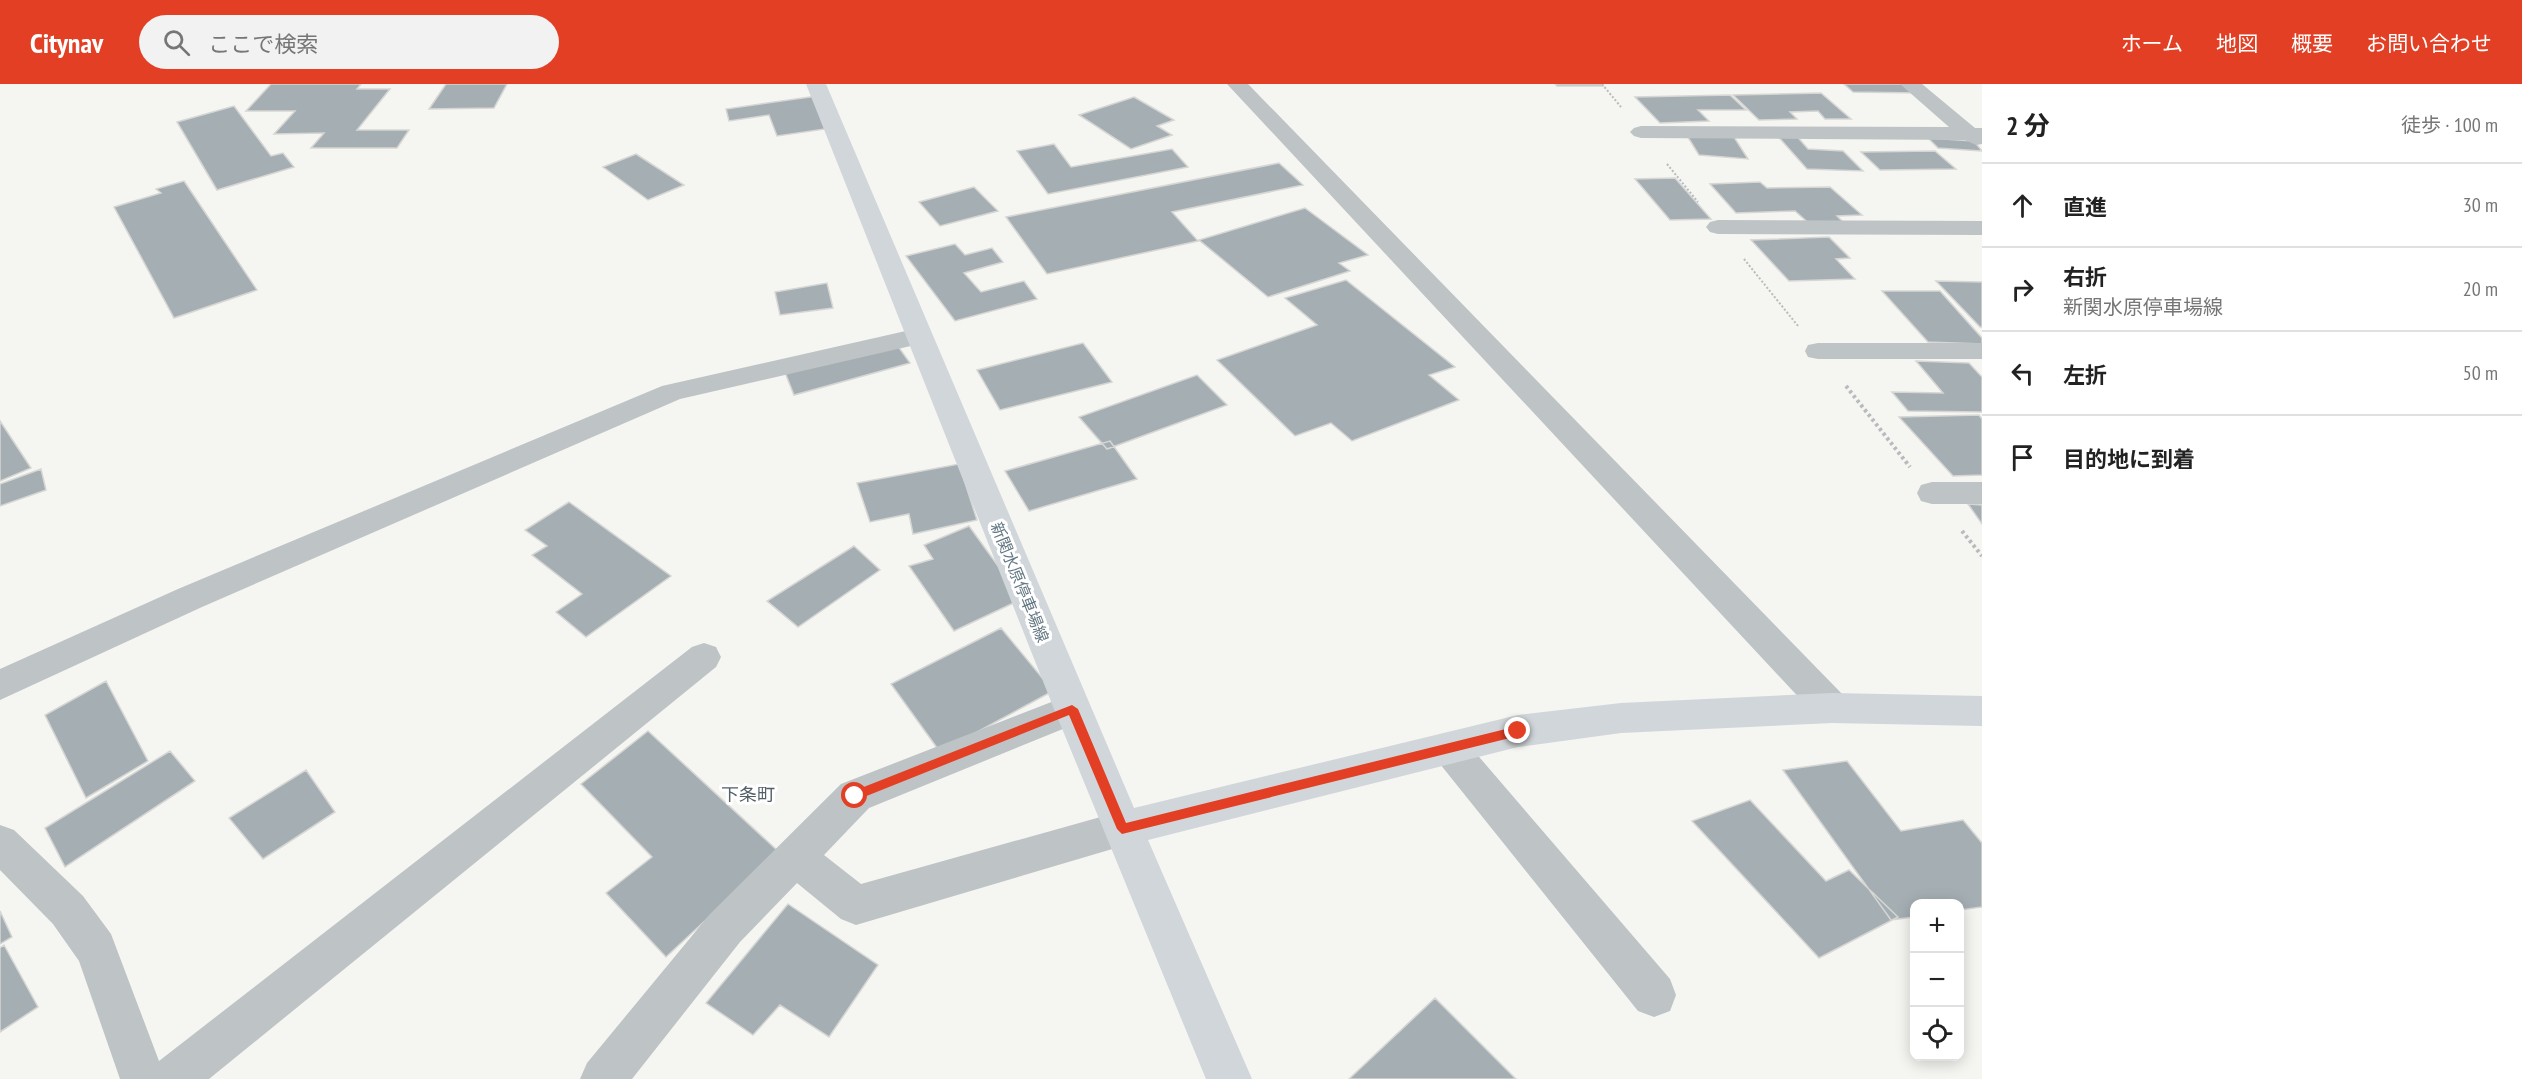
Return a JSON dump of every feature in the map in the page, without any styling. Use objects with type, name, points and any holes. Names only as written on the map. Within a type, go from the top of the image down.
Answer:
[{"type":"main road","name":"新関水原停車場線","points":[[816,84],[1072,709],[1228,1079]]},
{"type":"main road","points":[[1122,829],[1518,731],[1621,718],[1832,708],[1982,711]]},
{"type":"street","points":[[1237,84],[1832,708]]},
{"type":"street","points":[[1910,84],[1978,137]]},
{"type":"street","points":[[1641,132],[1978,137]]},
{"type":"street","points":[[1718,227],[1982,228]]},
{"type":"street","points":[[0,685],[190,598],[672,392],[919,336]]},
{"type":"street","points":[[1818,351],[1982,351]]},
{"type":"street","points":[[1932,493],[1982,493]]},
{"type":"street","points":[[173,1079],[704,657]]},
{"type":"street","points":[[603,1079],[725,928],[855,796],[1072,709]]},
{"type":"street","points":[[1449,748],[1654,995]]},
{"type":"street","points":[[796,858],[856,905],[1122,829]]},
{"type":"street","points":[[0,843],[68,910],[96,949],[143,1079]]},
{"type":"path","points":[[1602,84],[1982,556]]},
{"type":"building","points":[[271,84],[361,84],[357,89],[390,89],[357,130],[409,130],[397,148],[311,148],[324,133],[274,134],[295,111],[246,111]]},
{"type":"building","points":[[446,84],[507,84],[494,108],[429,109]]},
{"type":"building","points":[[1555,84],[1601,84],[1603,86],[1557,86]]},
{"type":"building","points":[[1844,84],[1908,84],[1919,93],[1853,92]]},
{"type":"building","points":[[1821,93],[1851,119],[1825,119],[1818,111],[1790,112],[1797,119],[1759,120],[1733,95]]},
{"type":"building","points":[[1730,95],[1746,110],[1698,110],[1709,121],[1660,123],[1635,97]]},
{"type":"building","points":[[817,96],[832,128],[777,136],[769,115],[729,121],[726,109]]},
{"type":"building","points":[[1134,97],[1174,120],[1157,126],[1172,135],[1131,149],[1079,115]]},
{"type":"building","points":[[234,106],[271,156],[283,153],[294,167],[217,190],[177,122]]},
{"type":"building","points":[[1775,133],[1795,134],[1808,149],[1843,151],[1863,171],[1807,169]]},
{"type":"building","points":[[1686,134],[1734,137],[1748,159],[1699,155]]},
{"type":"building","points":[[1928,138],[1974,141],[1982,151],[1938,148]]},
{"type":"building","points":[[1054,144],[1071,167],[1172,149],[1188,167],[1048,194],[1017,151]]},
{"type":"building","points":[[1935,151],[1956,169],[1880,170],[1861,152]]},
{"type":"building","points":[[636,154],[684,185],[648,200],[603,167]]},
{"type":"building","points":[[1279,163],[1303,185],[1172,212],[1198,241],[1047,274],[1006,217]]},
{"type":"building","points":[[1675,178],[1711,219],[1670,220],[1635,179]]},
{"type":"building","points":[[184,181],[257,290],[174,318],[114,207],[161,193],[156,189]]},
{"type":"building","points":[[1760,182],[1767,188],[1830,187],[1862,215],[1837,216],[1846,225],[1812,226],[1795,211],[1736,213],[1710,184]]},
{"type":"building","points":[[974,187],[998,211],[940,226],[919,202]]},
{"type":"building","points":[[1305,208],[1368,255],[1339,263],[1350,271],[1268,297],[1199,240]]},
{"type":"building","points":[[1829,237],[1850,258],[1836,259],[1855,279],[1789,281],[1751,240]]},
{"type":"building","points":[[955,244],[965,255],[992,248],[1003,262],[964,273],[981,292],[1024,281],[1037,299],[955,321],[906,256]]},
{"type":"building","points":[[1346,280],[1455,367],[1429,375],[1459,400],[1352,441],[1331,423],[1295,436],[1217,360],[1317,325],[1285,298]]},
{"type":"building","points":[[1936,281],[1982,282],[1982,327],[1980,327]]},
{"type":"building","points":[[827,283],[833,308],[780,315],[775,292]]},
{"type":"building","points":[[1882,291],[1940,291],[1982,338],[1982,344],[1928,342]]},
{"type":"building","points":[[895,342],[910,363],[794,395],[784,370]]},
{"type":"building","points":[[1083,343],[1112,382],[1000,410],[977,370]]},
{"type":"building","points":[[1916,361],[1969,363],[1982,377],[1982,412],[1908,411],[1892,392],[1943,393]]},
{"type":"building","points":[[1197,375],[1227,405],[1107,449],[1079,417]]},
{"type":"building","points":[[1979,415],[1982,419],[1982,475],[1953,476],[1899,417]]},
{"type":"building","points":[[0,421],[31,468],[0,481]]},
{"type":"building","points":[[1110,441],[1137,479],[1029,511],[1005,471]]},
{"type":"building","points":[[959,464],[977,520],[913,534],[909,514],[870,522],[857,483]]},
{"type":"building","points":[[41,469],[46,490],[0,506],[0,484]]},
{"type":"building","points":[[569,502],[671,576],[586,637],[556,612],[582,594],[532,555],[547,546],[525,530]]},
{"type":"building","points":[[1968,504],[1982,505],[1982,524]]},
{"type":"building","points":[[969,526],[1022,599],[954,631],[909,566],[933,559],[924,545]]},
{"type":"building","points":[[854,546],[880,570],[798,627],[767,601]]},
{"type":"building","points":[[1001,628],[1053,691],[940,752],[891,684]]},
{"type":"building","points":[[106,681],[148,761],[86,798],[45,715]]},
{"type":"building","points":[[648,731],[779,852],[666,957],[606,893],[652,857],[581,784]]},
{"type":"building","points":[[170,751],[195,781],[65,867],[45,828]]},
{"type":"building","points":[[1847,761],[1901,831],[1963,820],[1982,843],[1982,907],[1964,909],[1964,899],[1910,899],[1910,918],[1891,920],[1783,770]]},
{"type":"building","points":[[306,770],[335,812],[263,859],[229,818]]},
{"type":"building","points":[[1750,800],[1826,881],[1849,870],[1898,917],[1819,958],[1692,821]]},
{"type":"building","points":[[788,904],[878,965],[829,1037],[780,1005],[753,1035],[706,1003]]},
{"type":"building","points":[[0,911],[12,937],[0,944]]},
{"type":"building","points":[[4,945],[38,1007],[0,1032],[0,948]]},
{"type":"building","points":[[1435,998],[1516,1079],[1349,1079]]},
{"type":"district","name":"下条町","points":[[748,795]]},
{"type":"route","points":[[855,796],[1072,709],[1122,829],[1518,731]]}]
